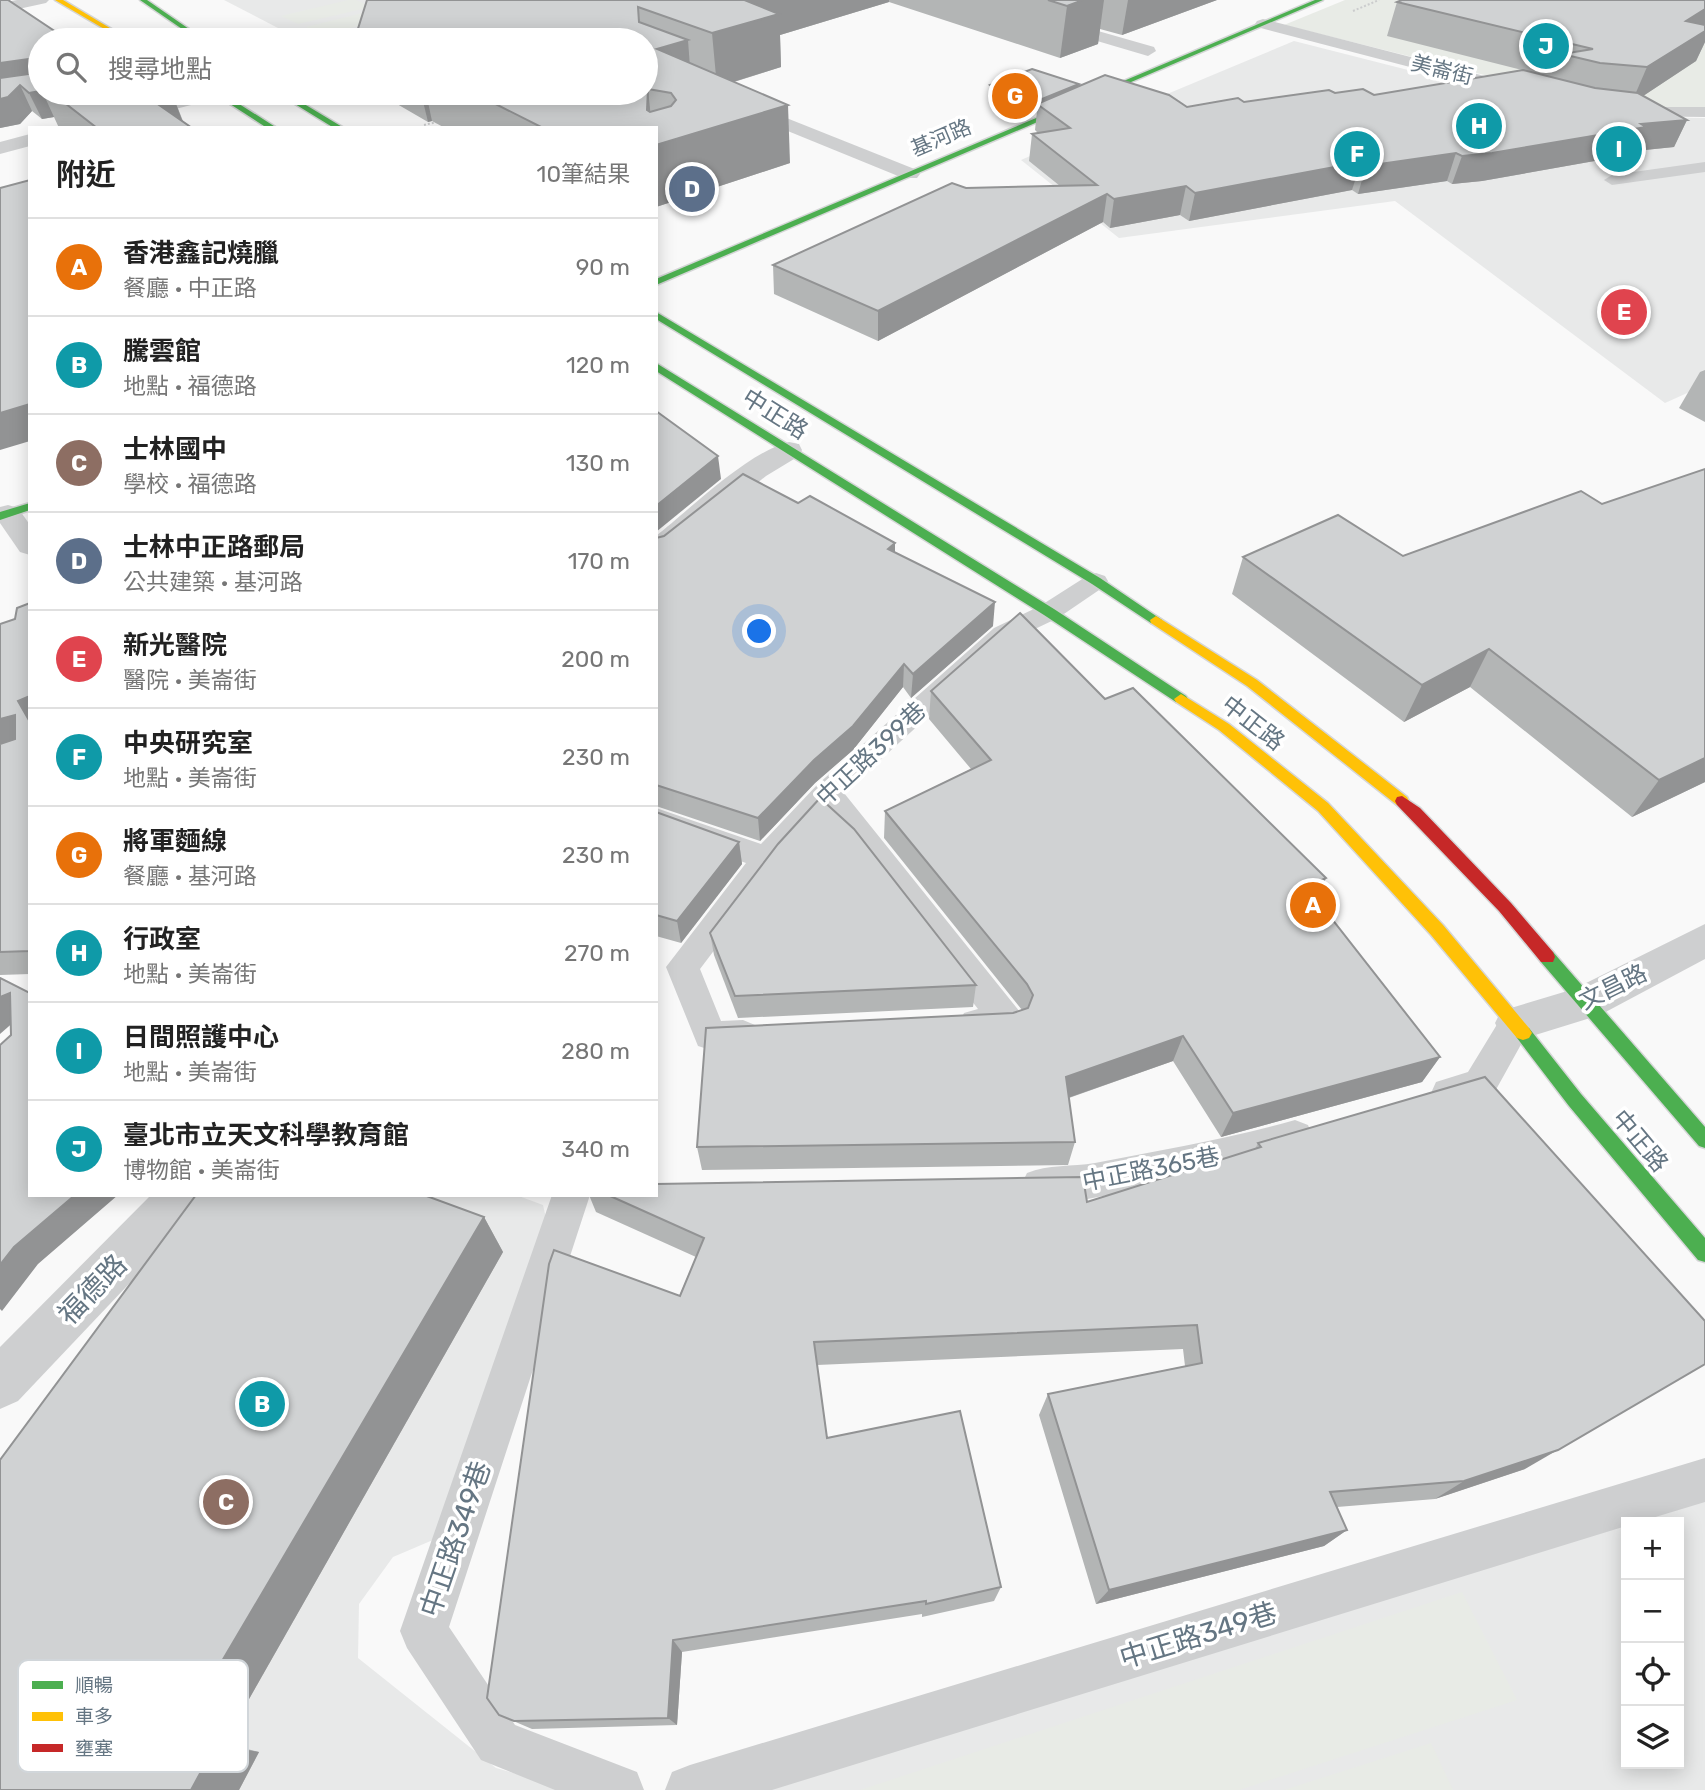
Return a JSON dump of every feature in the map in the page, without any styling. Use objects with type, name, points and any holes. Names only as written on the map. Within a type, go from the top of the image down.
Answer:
[{"type":"main road","points":[[58,0],[106,28]]},
{"type":"main road","points":[[143,0],[184,28]]},
{"type":"main road","name":"基河路","points":[[658,281],[1320,0]]},
{"type":"main road","points":[[236,105],[270,126]]},
{"type":"main road","points":[[301,105],[337,126]]},
{"type":"main road","name":"中正路","points":[[658,316],[1096,581],[1252,683],[1415,811],[1505,907],[1705,1140]]},
{"type":"main road","name":"中正路","points":[[658,369],[1049,612],[1224,727],[1323,807],[1437,930],[1516,1023],[1575,1100],[1705,1253]]},
{"type":"street","points":[[0,8],[41,0]]},
{"type":"street","points":[[1034,18],[1148,51]]},
{"type":"street","name":"美崙街","points":[[1263,24],[1545,97]]},
{"type":"street","points":[[658,72],[911,174]]},
{"type":"street","points":[[87,126],[169,105]]},
{"type":"street","points":[[1598,109],[1701,115]]},
{"type":"street","points":[[0,148],[28,141]]},
{"type":"street","points":[[658,549],[756,470],[789,450]]},
{"type":"street","points":[[13,512],[28,542]]},
{"type":"street","name":"文昌路","points":[[1516,1023],[1585,1003],[1705,940]]},
{"type":"street","name":"福德路","points":[[0,1382],[181,1197]]},
{"type":"lane","points":[[1612,180],[1705,167]]},
{"type":"lane","name":"中正路399巷","points":[[778,1033],[710,1036],[683,967],[767,858],[827,792],[1003,634],[1049,612],[1096,581]]},
{"type":"lane","points":[[827,792],[1008,1022],[941,1025]]},
{"type":"lane","points":[[658,820],[767,858]]},
{"type":"lane","points":[[1413,1103],[1480,1084],[1516,1023]]},
{"type":"lane","name":"中正路365巷","points":[[1003,1186],[1072,1185],[1238,1153],[1333,1126]]},
{"type":"lane","name":"中正路349巷","points":[[570,1197],[424,1631],[498,1744],[619,1790]]},
{"type":"lane","name":"中正路349巷","points":[[690,1790],[1705,1480]]},
{"type":"path","points":[[424,125],[448,119]]},
{"type":"shaded area","points":[[224,0],[524,0],[411,28],[278,28]]},
{"type":"shaded area","points":[[356,0],[371,7],[298,24],[281,16]]},
{"type":"shaded area","points":[[1345,0],[1705,0],[1705,107],[1633,108],[1601,104],[1284,25]]},
{"type":"shaded area","points":[[375,10],[392,17],[350,28],[306,27]]},
{"type":"shaded area","points":[[1294,41],[1550,106],[1136,107]]},
{"type":"shaded area","points":[[1134,110],[1705,118],[1705,385],[1665,403],[1395,201],[1119,238],[1021,160]]},
{"type":"shaded area","points":[[207,1197],[521,1197],[543,1205],[549,1231],[440,1537],[393,1557],[359,1604],[358,1658],[496,1768],[573,1790],[0,1790],[0,1467]]},
{"type":"shaded area","points":[[1705,1499],[1705,1790],[717,1790],[1621,1524],[1621,1769],[1684,1769],[1684,1517],[1644,1517]]},
{"type":"shaded area","points":[[1462,1592],[1517,1700],[1239,1790],[860,1790]]},
{"type":"shaded area","points":[[1431,1743],[1453,1790],[1284,1790]]},
{"type":"building","points":[[0,0],[8,0],[50,28],[28,28],[28,59],[0,63]]},
{"type":"building","points":[[367,0],[750,0],[747,1],[779,14],[712,33],[638,7],[639,22],[655,28],[358,28]]},
{"type":"building","points":[[1048,0],[1083,0],[1067,6]]},
{"type":"building","points":[[1705,0],[1705,9],[1686,21],[1705,25],[1705,31],[1647,67],[1600,63],[1562,54],[1593,49],[1397,2]]},
{"type":"building","points":[[658,29],[688,40],[658,49]]},
{"type":"building","points":[[658,49],[788,105],[658,144],[658,126],[539,126],[498,105],[647,105],[650,112],[671,106],[676,100],[671,93],[658,91]]},
{"type":"building","points":[[1032,69],[1079,84],[1020,108],[990,85]]},
{"type":"building","points":[[1523,70],[1595,88],[1638,93],[1687,120],[1641,124],[1646,127],[1492,153],[1462,156],[1456,153],[1366,166],[1361,162],[1195,193],[1186,186],[1114,199],[1107,194],[878,311],[773,265],[952,183],[966,188],[1097,185],[1032,134],[1070,128],[1037,104],[1105,75],[1169,95],[1187,107],[1238,98],[1244,102],[1329,90],[1335,93],[1363,89],[1374,95]]},
{"type":"building","points":[[28,74],[28,92],[20,85],[8,97],[0,99],[0,78]]},
{"type":"building","points":[[67,105],[159,105],[189,126],[94,126]]},
{"type":"building","points":[[28,181],[28,405],[0,413],[0,188]]},
{"type":"building","points":[[658,412],[718,456],[658,504]]},
{"type":"building","points":[[1705,469],[1705,758],[1659,780],[1489,649],[1422,685],[1243,557],[1338,515],[1403,556],[1581,491],[1602,504]]},
{"type":"building","points":[[743,474],[798,503],[810,496],[895,543],[888,549],[995,602],[913,674],[904,664],[853,726],[814,760],[758,818],[658,786],[658,538],[664,536]]},
{"type":"building","points":[[28,604],[28,697],[18,701],[28,718],[28,951],[0,952],[0,744],[15,739],[15,715],[0,719],[0,624],[15,619],[17,608]]},
{"type":"building","points":[[1020,613],[1105,699],[1133,688],[1326,878],[1307,887],[1440,1057],[1233,1113],[1183,1036],[1066,1077],[1075,1142],[697,1147],[706,1028],[1013,1013],[1028,1008],[1033,995],[1027,984],[885,811],[991,760],[931,691]]},
{"type":"building","points":[[820,798],[854,829],[976,985],[735,996],[710,933],[778,844]]},
{"type":"building","points":[[658,813],[739,842],[677,921],[658,916]]},
{"type":"building","points":[[0,978],[28,992],[28,1197],[73,1197],[14,1247],[0,1265],[0,1045],[11,1035],[10,993],[0,997]]},
{"type":"building","points":[[1485,1077],[1705,1321],[1705,1364],[1558,1450],[1464,1481],[1330,1492],[1347,1530],[1109,1590],[1048,1394],[1202,1363],[1197,1325],[814,1342],[827,1438],[960,1411],[1001,1587],[926,1604],[926,1601],[673,1640],[668,1718],[514,1721],[499,1715],[487,1698],[549,1264],[554,1250],[680,1296],[704,1238],[612,1197],[658,1197],[658,1184],[1083,1177],[1087,1202],[1261,1147],[1258,1143]]},
{"type":"building","points":[[195,1197],[429,1197],[484,1217],[223,1660],[18,1660],[18,1772],[201,1772],[191,1790],[0,1790],[0,1460]]},
{"type":"traffic: fast","points":[[143,0],[184,28]]},
{"type":"traffic: fast","points":[[658,281],[1320,0]]},
{"type":"traffic: fast","points":[[236,105],[270,126]]},
{"type":"traffic: fast","points":[[301,105],[337,126]]},
{"type":"traffic: fast","points":[[658,316],[1156,620]]},
{"type":"traffic: fast","points":[[658,367],[1049,612],[1181,699]]},
{"type":"traffic: fast","points":[[0,516],[28,507]]},
{"type":"traffic: fast","points":[[1547,957],[1705,1140]]},
{"type":"traffic: fast","points":[[1523,1033],[1575,1100],[1705,1253]]},
{"type":"traffic: slow","points":[[58,0],[106,28]]},
{"type":"traffic: slow","points":[[1156,620],[1252,683],[1402,801]]},
{"type":"traffic: slow","points":[[1181,699],[1224,727],[1323,807],[1437,930],[1523,1033]]},
{"type":"traffic: jam","points":[[1402,801],[1505,907],[1547,957]]},
{"type":"place","name":"臺北市立天文科學教育館","points":[[1546,46]]},
{"type":"place","name":"將軍麵線","points":[[1015,96]]},
{"type":"place","name":"行政室","points":[[1479,126]]},
{"type":"place","name":"日間照護中心","points":[[1619,149]]},
{"type":"place","name":"中央研究室","points":[[1357,154]]},
{"type":"place","name":"士林中正路郵局","points":[[692,189]]},
{"type":"place","name":"新光醫院","points":[[1624,312]]},
{"type":"place","name":"香港鑫記燒臘","points":[[1313,905]]},
{"type":"place","name":"騰雲館","points":[[262,1404]]},
{"type":"place","name":"士林國中","points":[[226,1502]]}]
